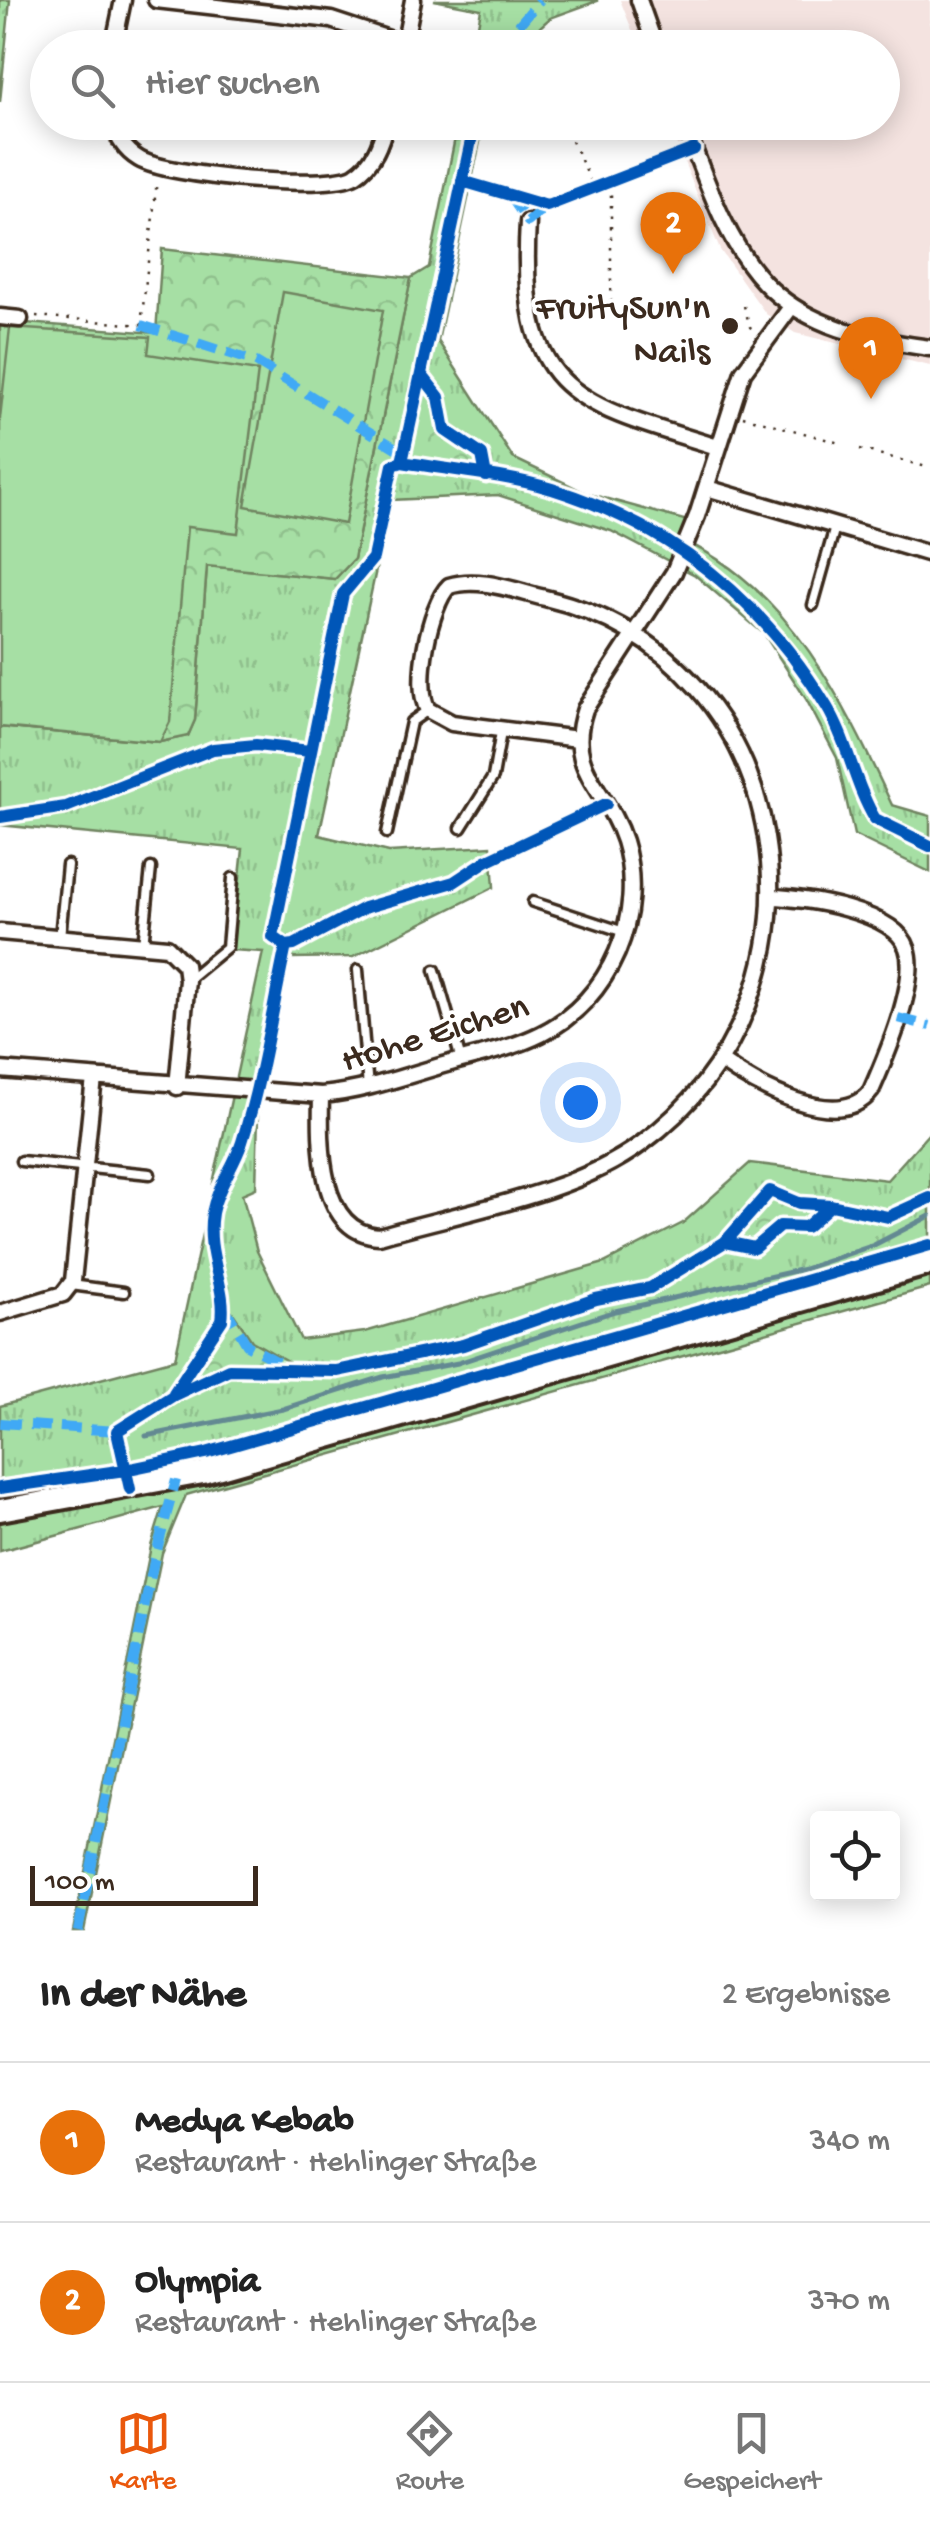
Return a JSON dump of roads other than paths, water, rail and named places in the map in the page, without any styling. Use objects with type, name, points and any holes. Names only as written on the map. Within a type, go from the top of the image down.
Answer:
[{"type":"street","points":[[116,30],[122,0]]},
{"type":"street","points":[[156,0],[330,20],[360,30]]},
{"type":"street","points":[[410,30],[413,0]]},
{"type":"street","points":[[638,0],[649,30]]},
{"type":"street","points":[[122,140],[129,152],[159,167],[294,183],[335,182],[367,165],[381,140]]},
{"type":"street","points":[[691,140],[728,231],[754,272],[791,307],[840,331],[930,348]]},
{"type":"street","points":[[528,222],[525,268],[530,324],[548,364],[563,382],[598,408],[718,447]]},
{"type":"street","points":[[322,1096],[327,1174],[338,1214],[353,1231],[379,1236],[603,1167],[671,1121],[722,1062],[758,986],[772,897],[760,808],[740,756],[687,680],[632,636],[560,602],[474,582],[450,586],[437,602],[420,681],[428,710],[452,723],[578,739],[585,709],[632,636],[679,562],[743,372],[791,307]]},
{"type":"street","points":[[0,318],[20,320]]},
{"type":"street","points":[[706,488],[836,523],[930,554]]},
{"type":"street","name":"Hohe Eichen","points":[[0,1070],[322,1096],[368,1088],[527,1041],[561,1023],[608,974],[625,933],[630,888],[627,852],[617,823],[582,766],[578,739]]},
{"type":"street","points":[[722,1062],[778,1097],[848,1106],[864,1100],[870,1091],[894,1032],[909,965],[901,938],[840,906],[772,897]]},
{"type":"street","points":[[0,932],[168,947],[178,954],[187,980],[178,1087]]},
{"type":"street","points":[[0,1313],[62,1294],[71,1285],[94,1078]]},
{"type":"street","points":[[0,1510],[190,1477],[930,1264]]},
{"type":"lane","points":[[814,605],[836,523]]},
{"type":"lane","points":[[388,833],[412,722],[428,710]]},
{"type":"lane","points":[[461,828],[493,777],[501,732]]},
{"type":"lane","points":[[60,938],[67,865]]},
{"type":"lane","points":[[143,945],[151,868]]},
{"type":"lane","points":[[187,980],[227,947],[233,878]]},
{"type":"lane","points":[[533,902],[625,933]]},
{"type":"lane","points":[[358,970],[368,1088]]},
{"type":"lane","points":[[435,970],[461,1060]]},
{"type":"lane","points":[[20,1161],[150,1174]]},
{"type":"lane","points":[[71,1285],[124,1292]]},
{"type":"waterway","points":[[146,1436],[283,1409],[383,1377],[458,1363],[615,1311],[804,1269],[874,1245],[930,1216]]},
{"type":"place","name":"Olympia","points":[[673,274]]},
{"type":"place","name":"FruitySun'n Nails","points":[[730,326]]},
{"type":"place","name":"Medya Kebab","points":[[871,399]]}]
